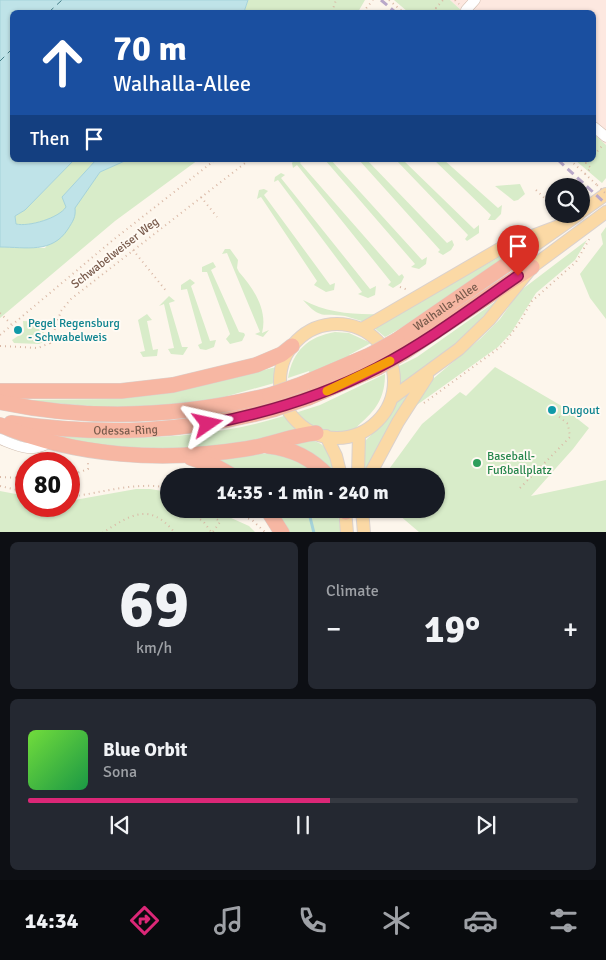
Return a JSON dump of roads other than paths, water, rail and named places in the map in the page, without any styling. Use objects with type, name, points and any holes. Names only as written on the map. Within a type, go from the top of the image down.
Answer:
[{"type":"highway","name":"Walhalla-Allee","points":[[400,347],[522,254]]},
{"type":"highway","name":"Walhalla-Allee","points":[[305,391],[374,361],[400,347],[532,267]]},
{"type":"highway","points":[[0,391],[121,391],[173,385],[261,363],[292,346]]},
{"type":"highway","name":"Odessa-Ring","points":[[0,421],[55,429],[126,432],[208,424],[305,391]]},
{"type":"highway","name":"Odessa-Ring","points":[[0,402],[52,411],[131,414],[272,402]]},
{"type":"highway","points":[[0,425],[50,442],[109,452],[182,456],[226,452],[267,445],[303,434],[321,435]]},
{"type":"highway","points":[[267,445],[283,448],[308,458],[319,468]]},
{"type":"highway","points":[[182,456],[206,462],[218,468]]},
{"type":"highway","points":[[273,518],[282,532]]},
{"type":"main road","name":"Walhalla-Allee","points":[[590,203],[603,191]]},
{"type":"main road","name":"Walhalla-Allee","points":[[532,267],[606,212]]},
{"type":"main road","name":"Walhalla-Allee","points":[[522,254],[564,224]]},
{"type":"main road","points":[[362,329],[503,248],[564,224]]},
{"type":"main road","points":[[392,398],[459,349],[489,320],[532,267]]},
{"type":"main road","points":[[321,435],[342,437],[358,434],[373,425],[384,413],[392,398],[395,382],[389,358],[375,338],[362,329],[346,324],[330,324],[314,328],[292,346],[285,359],[281,374],[281,388],[285,403],[298,421],[321,435],[336,456],[339,468]]},
{"type":"main road","points":[[373,468],[398,422],[431,371]]},
{"type":"main road","points":[[358,434],[358,468]]},
{"type":"main road","points":[[346,518],[347,532]]},
{"type":"main road","points":[[363,518],[364,532]]},
{"type":"lane","points":[[466,10],[475,0]]},
{"type":"lane","points":[[596,128],[606,137]]},
{"type":"lane","points":[[0,439],[36,450],[50,442]]},
{"type":"water","points":[[0,0],[248,0],[245,10],[10,10],[10,162],[72,162],[25,210],[15,216],[16,224],[22,225],[43,221],[57,215],[66,207],[62,197],[94,162],[122,162],[100,172],[75,208],[73,221],[62,237],[46,246],[29,248],[0,247]]},
{"type":"waterway","points":[[310,518],[314,532]]},
{"type":"railway","points":[[381,0],[393,10]]},
{"type":"railway","points":[[560,162],[606,204]]},
{"type":"place","name":"Pegel Regensburg - Schwabelweis","points":[[18,330]]},
{"type":"place","name":"Dugout","points":[[552,410]]},
{"type":"place","name":"Baseball- Fußballplatz","points":[[477,463]]}]
